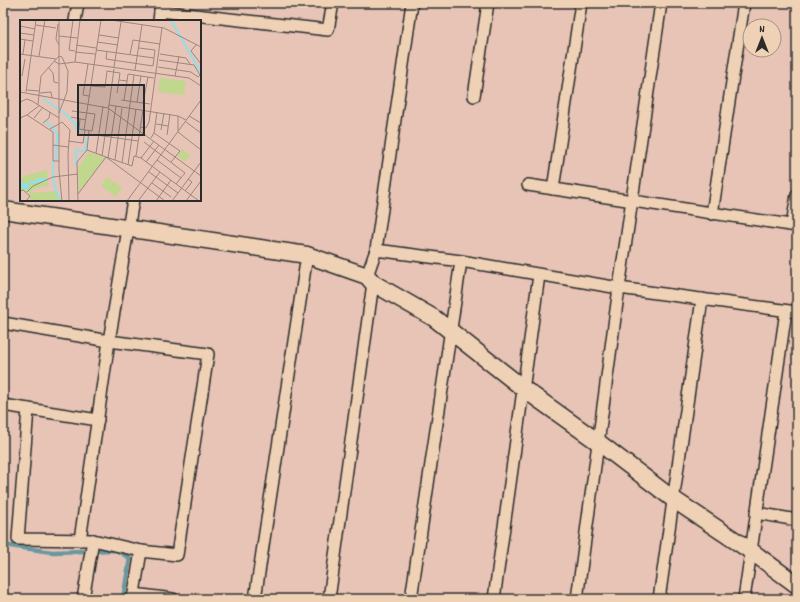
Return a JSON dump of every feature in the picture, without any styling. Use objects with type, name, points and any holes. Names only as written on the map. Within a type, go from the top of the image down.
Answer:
[{"type":"street","points":[[75,20],[78,3]]},
{"type":"street","points":[[160,12],[328,30],[333,3]]},
{"type":"street","points":[[329,599],[370,279],[376,250],[412,3]]},
{"type":"street","points":[[474,96],[488,3]]},
{"type":"street","points":[[553,189],[582,3]]},
{"type":"street","points":[[577,599],[619,288],[661,3]]},
{"type":"street","points":[[712,214],[744,3]]},
{"type":"street","points":[[528,185],[795,226],[797,195]]},
{"type":"street","points":[[80,540],[109,341],[133,201]]},
{"type":"street","points":[[3,210],[129,230],[308,255],[370,279],[434,318],[450,333],[673,499],[751,551],[797,585]]},
{"type":"street","points":[[376,250],[461,261],[619,288],[791,312],[756,513],[744,599]]},
{"type":"street","points":[[256,599],[308,255]]},
{"type":"street","points":[[411,599],[461,261]]},
{"type":"street","points":[[494,599],[539,275]]},
{"type":"street","points":[[659,599],[702,299]]},
{"type":"street","points":[[3,323],[109,341],[208,354],[177,555],[141,551],[93,540],[18,539],[28,410]]},
{"type":"street","points":[[3,405],[98,420]]},
{"type":"street","points":[[756,513],[797,520]]},
{"type":"street","points":[[83,599],[93,540]]},
{"type":"street","points":[[141,551],[134,596],[173,599]]},
{"type":"waterway","points":[[3,545],[52,552],[116,550],[130,558],[123,599]]}]
